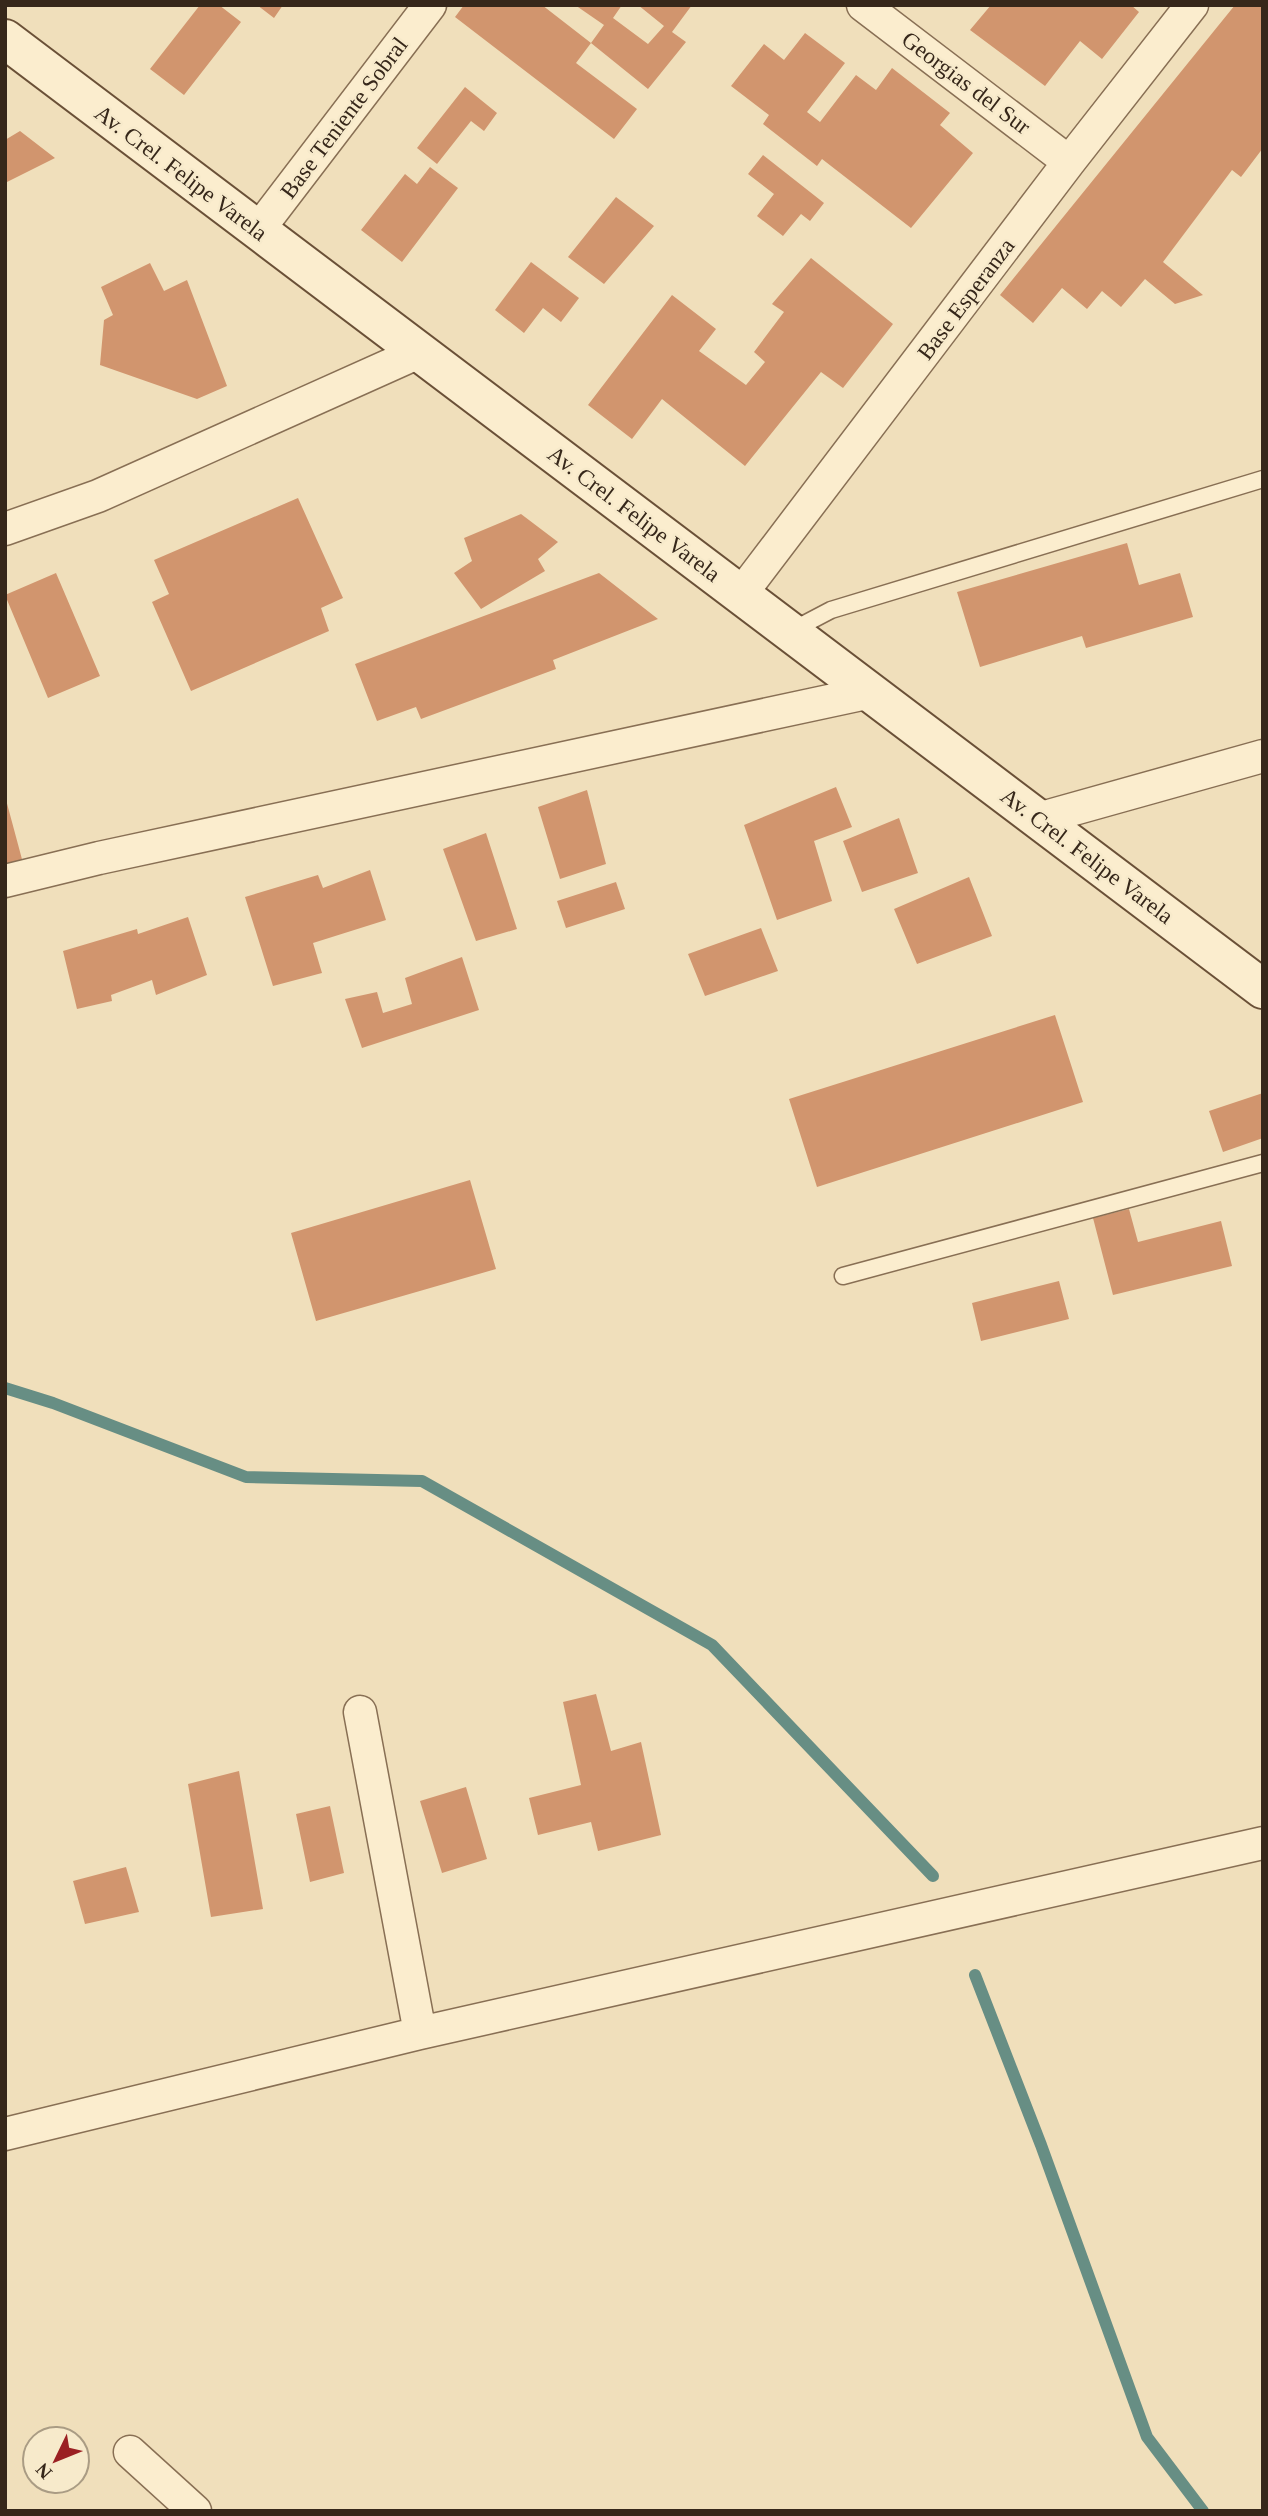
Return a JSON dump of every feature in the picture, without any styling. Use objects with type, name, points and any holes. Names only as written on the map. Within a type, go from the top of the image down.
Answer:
[{"type":"main road","name":"Av. Crel. Felipe Varela","points":[[5,39],[417,353],[791,631],[1263,989]]},
{"type":"street","name":"Base Teniente Sobral","points":[[258,230],[430,5]]},
{"type":"street","name":"Georgias del Sur","points":[[863,5],[1069,162]]},
{"type":"street","name":"Base Esperanza","points":[[741,594],[1069,162],[1192,5]]},
{"type":"street","points":[[5,529],[98,496],[417,353]]},
{"type":"street","points":[[5,881],[99,858],[871,692]]},
{"type":"street","points":[[1038,818],[1263,756]]},
{"type":"street","points":[[360,1712],[421,2033]]},
{"type":"street","points":[[5,2134],[421,2033],[1263,1843]]},
{"type":"street","points":[[130,2452],[195,2511]]},
{"type":"lane","points":[[791,631],[831,610],[1263,479]]},
{"type":"lane","points":[[843,1276],[1263,1163]]},
{"type":"building","points":[[200,5],[219,5],[241,22],[184,95],[150,69]]},
{"type":"building","points":[[257,5],[283,5],[274,18]]},
{"type":"building","points":[[464,5],[542,5],[591,43],[576,63],[637,109],[614,139],[455,17]]},
{"type":"building","points":[[575,5],[622,5],[613,18],[648,44],[664,26],[638,5],[692,5],[672,32],[686,42],[648,89],[591,43],[604,25]]},
{"type":"building","points":[[991,5],[1131,5],[1139,12],[1102,59],[1080,41],[1045,86],[970,30]]},
{"type":"building","points":[[1235,5],[1263,5],[1263,148],[1241,177],[1232,170],[1163,262],[1203,295],[1175,304],[1145,279],[1121,307],[1102,291],[1087,309],[1062,288],[1033,323],[1000,295]]},
{"type":"building","points":[[805,33],[845,63],[807,112],[820,122],[856,75],[876,90],[892,68],[950,113],[940,125],[973,153],[911,228],[822,159],[817,166],[763,124],[769,115],[731,86],[764,44],[784,60]]},
{"type":"building","points":[[465,87],[497,113],[484,131],[471,121],[437,164],[417,148]]},
{"type":"building","points":[[20,131],[55,158],[5,183],[5,140]]},
{"type":"building","points":[[763,155],[824,203],[810,221],[801,214],[783,236],[757,216],[774,194],[748,174]]},
{"type":"building","points":[[430,167],[458,188],[402,262],[361,230],[405,174],[417,184]]},
{"type":"building","points":[[616,197],[654,226],[604,284],[568,257]]},
{"type":"building","points":[[811,258],[893,324],[843,388],[821,372],[745,466],[662,399],[632,439],[588,405],[672,295],[716,329],[699,351],[746,385],[765,362],[754,352],[784,312],[772,304]]},
{"type":"building","points":[[531,262],[579,298],[561,322],[543,308],[524,333],[495,310]]},
{"type":"building","points":[[150,263],[164,291],[187,280],[227,386],[197,399],[100,365],[104,320],[113,315],[101,287]]},
{"type":"building","points":[[298,498],[343,598],[321,608],[329,631],[191,691],[152,602],[169,594],[154,560]]},
{"type":"building","points":[[521,514],[558,542],[538,559],[545,571],[481,609],[454,573],[472,561],[464,538]]},
{"type":"building","points":[[1127,543],[1139,585],[1180,573],[1193,617],[1086,648],[1082,636],[980,667],[957,592]]},
{"type":"building","points":[[56,573],[100,676],[48,698],[5,595]]},
{"type":"building","points":[[599,573],[658,619],[553,660],[556,669],[421,719],[416,707],[377,721],[355,664]]},
{"type":"building","points":[[836,787],[852,827],[814,841],[832,901],[777,920],[744,825]]},
{"type":"building","points":[[587,790],[606,864],[560,879],[538,807]]},
{"type":"building","points":[[5,796],[23,863],[5,867]]},
{"type":"building","points":[[899,818],[918,873],[862,892],[843,841]]},
{"type":"building","points":[[486,833],[517,929],[476,941],[443,849]]},
{"type":"building","points":[[370,870],[386,920],[313,943],[322,973],[273,986],[245,897],[318,875],[323,888]]},
{"type":"building","points":[[969,877],[992,936],[917,964],[894,909]]},
{"type":"building","points":[[616,882],[625,909],[566,928],[557,901]]},
{"type":"building","points":[[188,917],[207,975],[156,995],[152,980],[111,995],[112,1001],[77,1009],[63,951],[137,929],[138,934]]},
{"type":"building","points":[[761,928],[778,971],[705,996],[688,954]]},
{"type":"building","points":[[462,957],[479,1010],[362,1048],[345,999],[377,992],[383,1013],[412,1004],[405,978]]},
{"type":"building","points":[[1055,1015],[1083,1102],[817,1187],[789,1099]]},
{"type":"building","points":[[1263,1093],[1263,1138],[1223,1152],[1209,1111]]},
{"type":"building","points":[[470,1180],[496,1269],[316,1321],[291,1233]]},
{"type":"building","points":[[1129,1209],[1138,1242],[1221,1221],[1232,1266],[1113,1295],[1093,1218]]},
{"type":"building","points":[[1059,1281],[1069,1319],[981,1341],[972,1303]]},
{"type":"building","points":[[596,1694],[611,1751],[641,1742],[661,1835],[598,1851],[591,1822],[538,1835],[529,1798],[581,1785],[563,1702]]},
{"type":"building","points":[[239,1771],[263,1909],[211,1917],[188,1784]]},
{"type":"building","points":[[466,1787],[487,1859],[442,1873],[420,1801]]},
{"type":"building","points":[[330,1806],[344,1873],[310,1882],[296,1814]]},
{"type":"building","points":[[126,1867],[139,1912],[85,1924],[73,1881]]},
{"type":"waterway","points":[[5,1388],[53,1403],[246,1477],[422,1481],[712,1645],[933,1876]]},
{"type":"waterway","points":[[975,1975],[1041,2145],[1147,2437],[1203,2511]]}]
